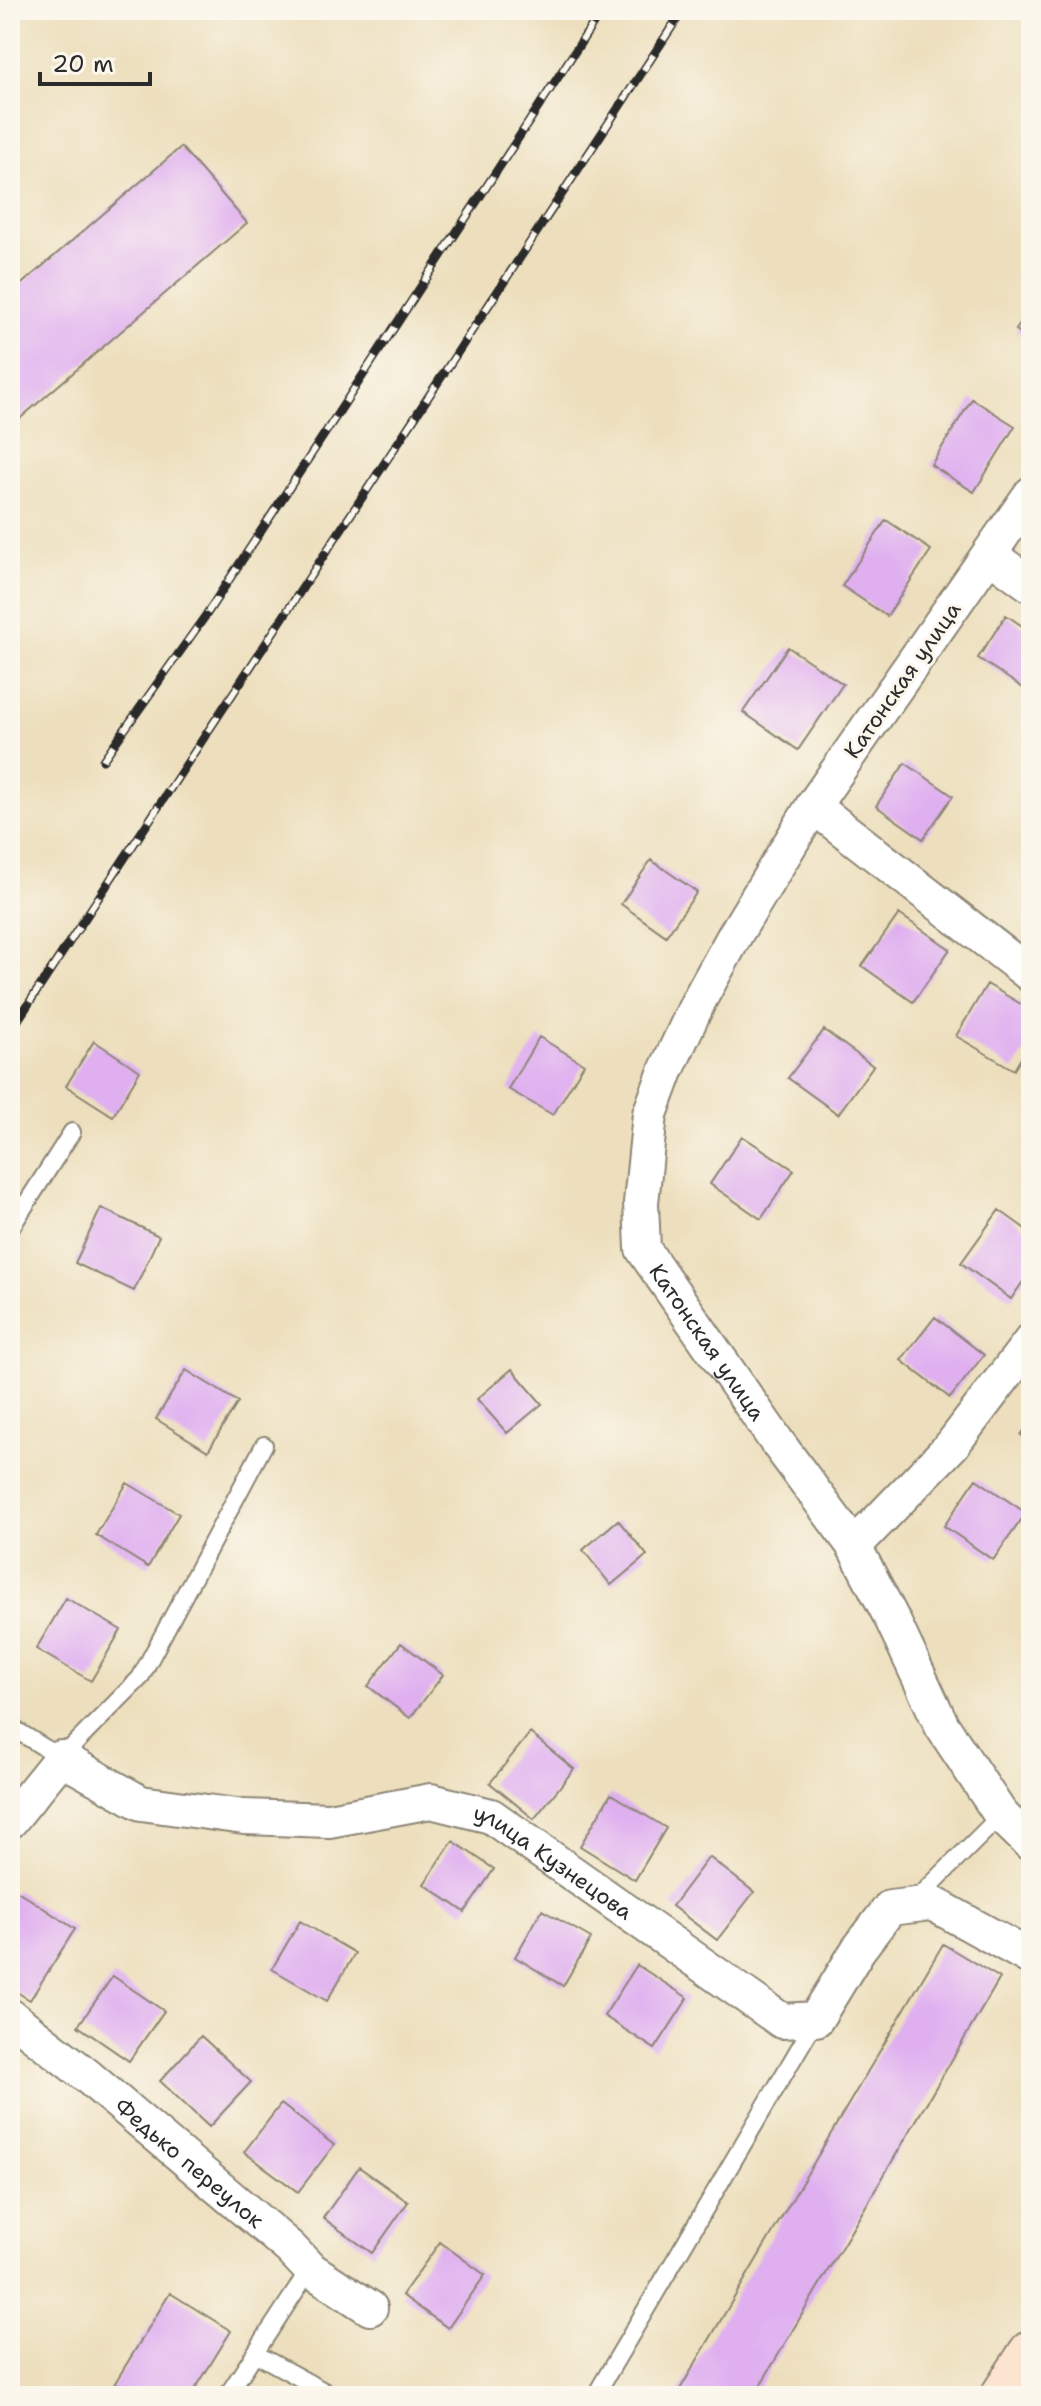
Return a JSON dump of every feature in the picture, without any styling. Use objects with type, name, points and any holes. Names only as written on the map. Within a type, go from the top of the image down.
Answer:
[{"type":"street","name":"Катонская улица","points":[[1031,494],[813,806],[699,1000],[650,1114],[641,1203],[643,1249],[777,1442],[854,1546],[942,1726],[1001,1815],[1031,1844]]},
{"type":"street","points":[[990,555],[1031,585]]},
{"type":"street","points":[[813,806],[1031,975]]},
{"type":"street","points":[[854,1546],[952,1445],[1031,1341]]},
{"type":"street","points":[[10,1821],[61,1758]]},
{"type":"street","name":"улица Кузнецова","points":[[61,1758],[141,1803],[244,1817],[329,1820],[431,1801],[491,1816],[782,2021],[816,2019],[858,1950],[890,1908],[911,1905]]},
{"type":"street","points":[[911,1905],[932,1903],[1031,1958]]},
{"type":"street","name":"Федько переулок","points":[[10,2016],[86,2075],[290,2248],[310,2269],[370,2308]]},
{"type":"street","points":[[1003,2396],[1031,2353]]},
{"type":"lane","points":[[10,1229],[72,1132]]},
{"type":"lane","points":[[10,1724],[61,1758],[140,1678],[264,1445]]},
{"type":"lane","points":[[911,1905],[1001,1815]]},
{"type":"lane","points":[[595,2396],[829,1997]]},
{"type":"lane","points":[[227,2396],[310,2269]]},
{"type":"lane","points":[[256,2354],[333,2396]]},
{"type":"building","points":[[181,147],[247,223],[10,427],[10,294]]},
{"type":"building","points":[[1031,308],[1031,340],[1016,330]]},
{"type":"building","points":[[972,399],[1015,426],[974,492],[931,465]]},
{"type":"building","points":[[886,520],[931,550],[887,616],[842,586]]},
{"type":"building","points":[[1006,615],[1031,632],[1031,683],[1026,690],[978,658]]},
{"type":"building","points":[[788,647],[843,684],[798,750],[743,712]]},
{"type":"building","points":[[905,763],[953,796],[923,839],[876,806]]},
{"type":"building","points":[[651,860],[697,892],[666,936],[621,904]]},
{"type":"building","points":[[899,914],[950,949],[913,1002],[862,966]]},
{"type":"building","points":[[987,984],[1031,1010],[1031,1041],[1014,1070],[956,1036]]},
{"type":"building","points":[[824,1030],[873,1066],[838,1114],[788,1078]]},
{"type":"building","points":[[539,1037],[584,1064],[553,1115],[508,1089]]},
{"type":"building","points":[[94,1041],[140,1071],[113,1116],[66,1086]]},
{"type":"building","points":[[742,1136],[794,1170],[761,1219],[710,1184]]},
{"type":"building","points":[[101,1208],[159,1236],[134,1291],[75,1263]]},
{"type":"building","points":[[999,1210],[1031,1233],[1031,1270],[1011,1299],[961,1263]]},
{"type":"building","points":[[935,1317],[984,1355],[950,1398],[901,1360]]},
{"type":"building","points":[[512,1369],[542,1404],[507,1433],[477,1399]]},
{"type":"building","points":[[186,1370],[238,1402],[208,1451],[156,1419]]},
{"type":"building","points":[[1031,1421],[1031,1442],[1021,1435]]},
{"type":"building","points":[[976,1479],[1026,1513],[993,1560],[944,1526]]},
{"type":"building","points":[[127,1483],[179,1514],[148,1567],[96,1535]]},
{"type":"building","points":[[618,1520],[647,1555],[611,1585],[583,1550]]},
{"type":"building","points":[[66,1598],[121,1630],[91,1681],[36,1649]]},
{"type":"building","points":[[401,1643],[443,1675],[410,1718],[368,1686]]},
{"type":"building","points":[[530,1733],[574,1769],[534,1819],[490,1783]]},
{"type":"building","points":[[611,1794],[666,1828],[635,1880],[580,1846]]},
{"type":"building","points":[[453,1841],[494,1869],[465,1912],[424,1884]]},
{"type":"building","points":[[709,1857],[754,1892],[717,1940],[672,1906]]},
{"type":"building","points":[[16,1890],[75,1929],[30,2000],[10,1988],[10,1899]]},
{"type":"building","points":[[542,1910],[591,1938],[563,1986],[515,1957]]},
{"type":"building","points":[[300,1921],[355,1953],[327,2001],[272,1969]]},
{"type":"building","points":[[943,1944],[1000,1978],[754,2396],[676,2396]]},
{"type":"building","points":[[637,1965],[688,1998],[655,2049],[604,2016]]},
{"type":"building","points":[[113,1976],[164,2011],[129,2061],[78,2026]]},
{"type":"building","points":[[201,2036],[251,2082],[209,2127],[160,2081]]},
{"type":"building","points":[[281,2104],[334,2145],[298,2192],[244,2152]]},
{"type":"building","points":[[359,2167],[408,2202],[372,2253],[323,2218]]},
{"type":"building","points":[[440,2242],[485,2275],[448,2328],[402,2295]]},
{"type":"building","points":[[170,2293],[231,2331],[191,2396],[107,2396]]},
{"type":"railway","points":[[103,760],[206,615],[602,10]]},
{"type":"railway","points":[[10,1032],[683,10]]}]
